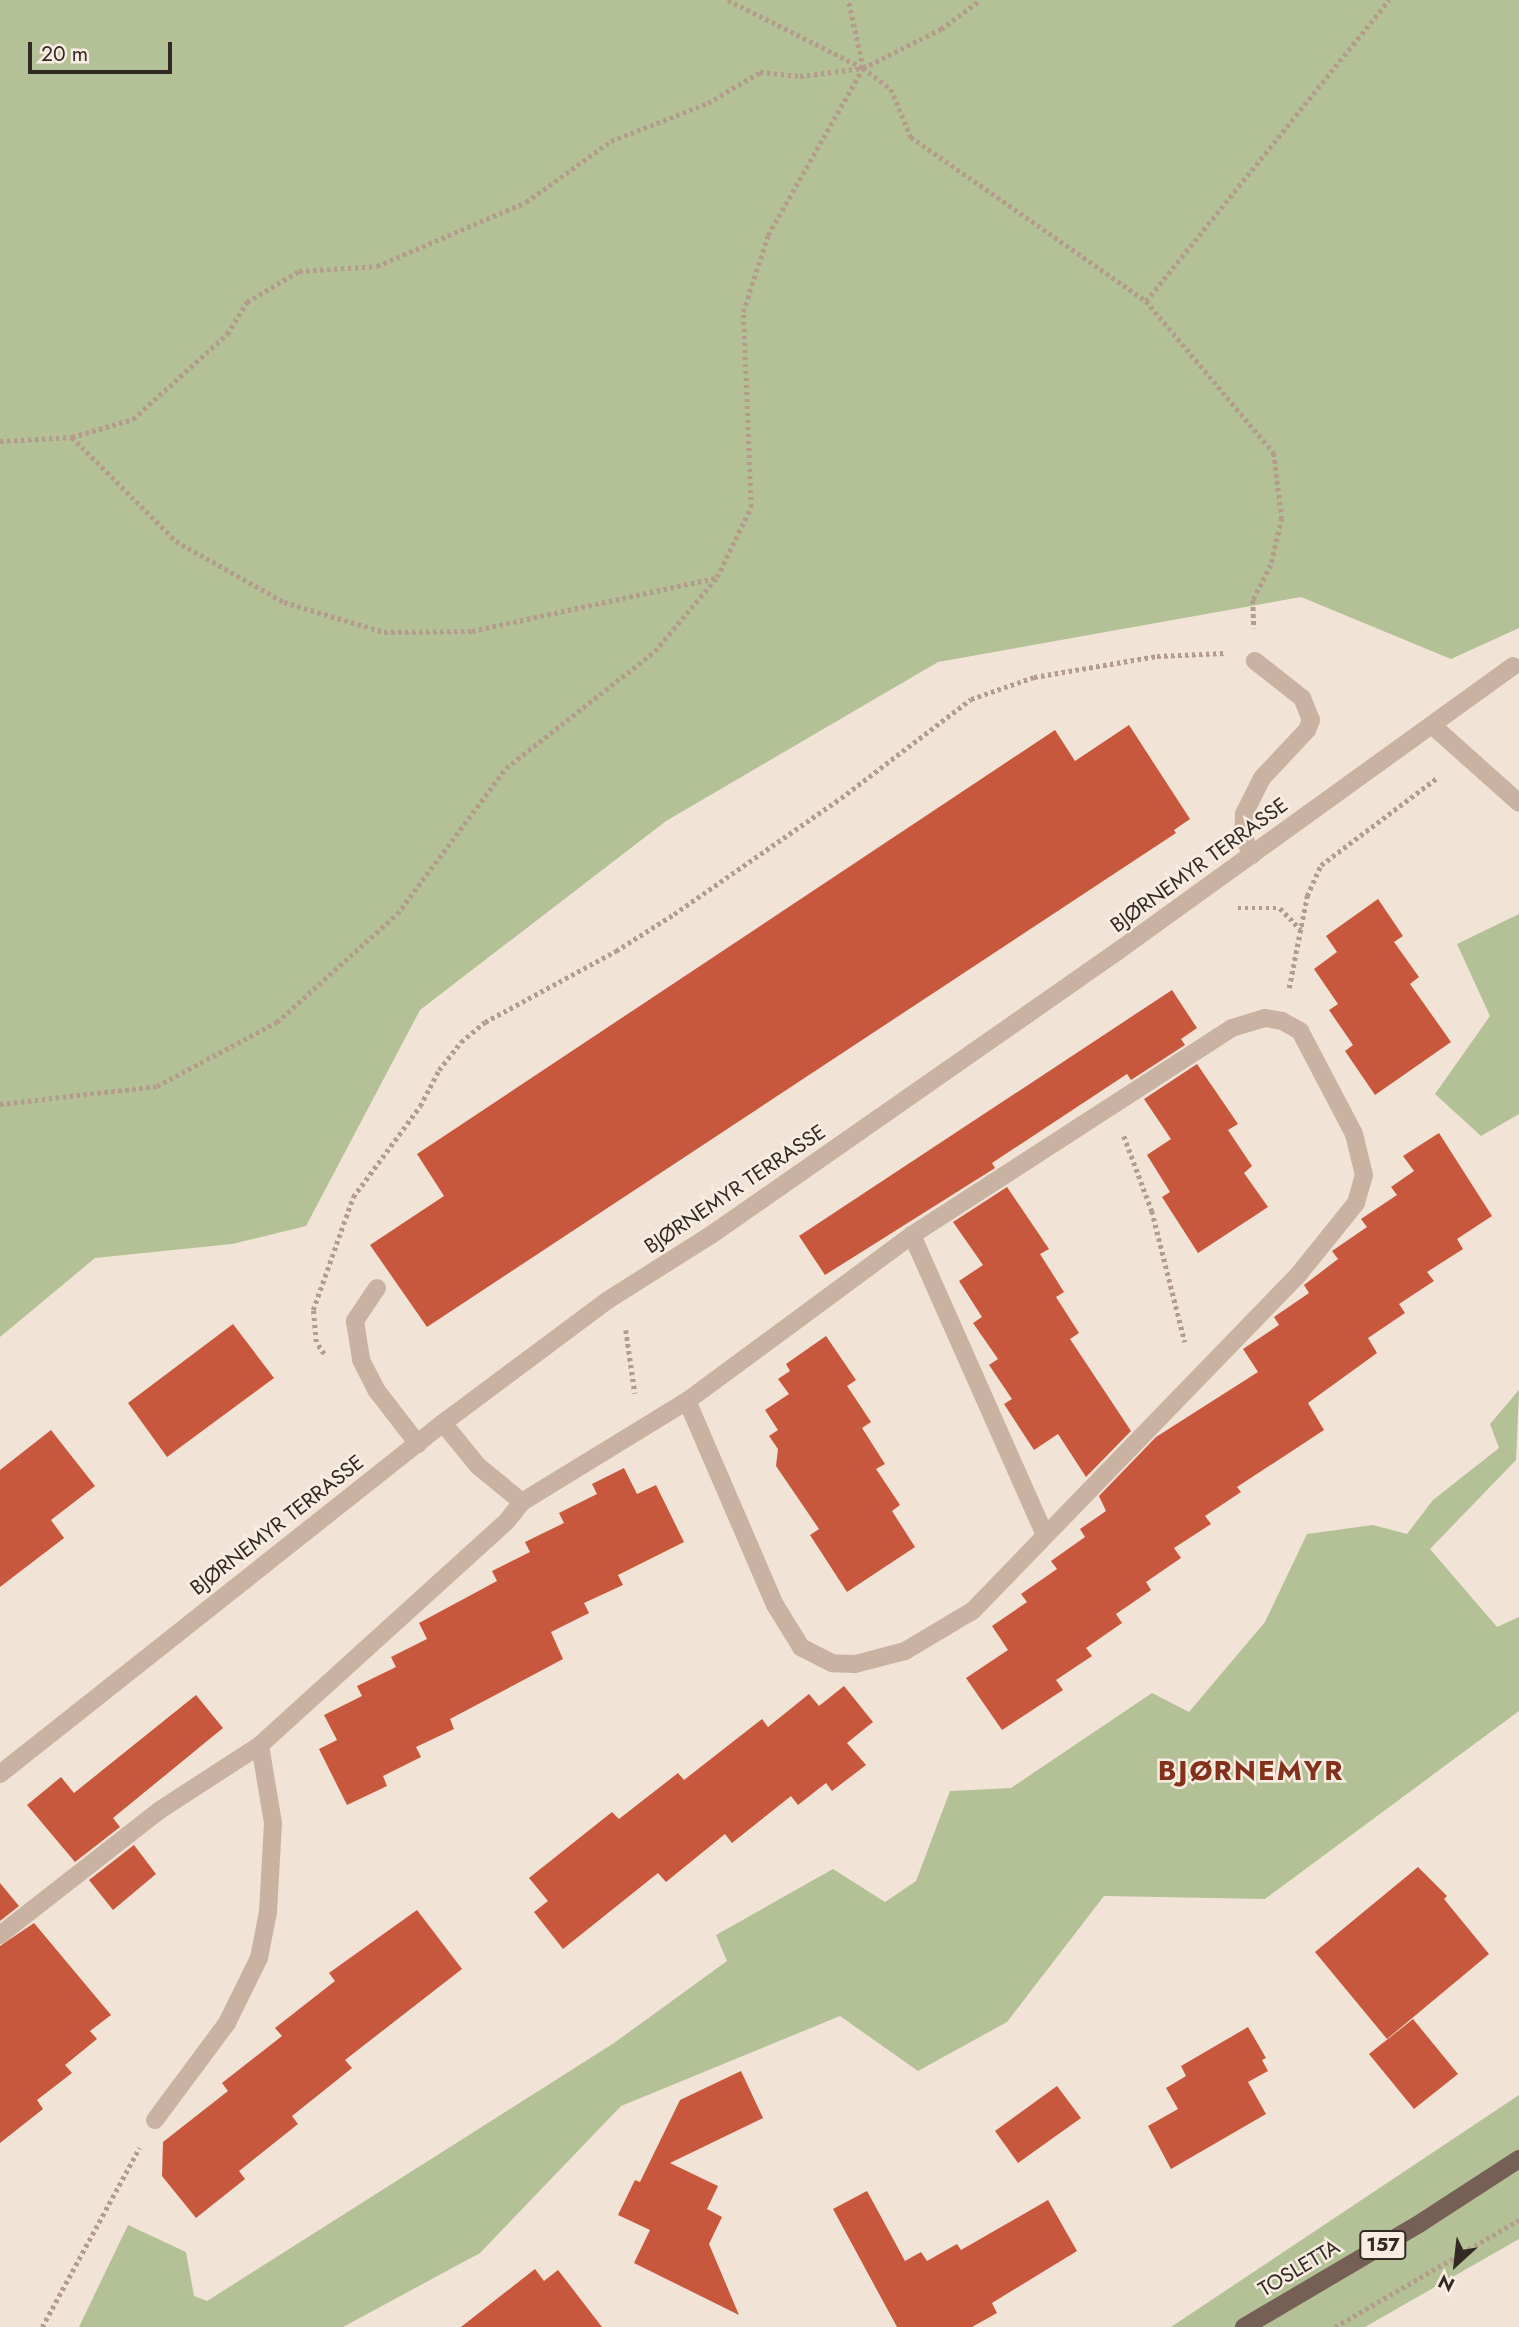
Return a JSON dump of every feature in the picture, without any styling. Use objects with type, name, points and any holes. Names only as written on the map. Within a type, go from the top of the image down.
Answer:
[{"type":"main road","name":"TOSLETTA","points":[[1244,2327],[1519,2159]]},
{"type":"street","points":[[1252,855],[1243,836],[1244,814],[1262,778],[1307,730],[1311,720],[1302,698],[1255,661]]},
{"type":"street","name":"BJØRNEMYR TERRASSE","points":[[0,1774],[443,1423],[608,1300],[722,1227],[1252,855],[1513,666]]},
{"type":"street","points":[[1433,726],[1519,803]]},
{"type":"street","points":[[0,1935],[160,1810],[260,1745],[507,1521],[522,1502],[637,1429],[687,1401],[912,1235],[1232,1028],[1265,1018],[1282,1020],[1305,1038],[1354,1134],[1364,1175],[1349,1215],[1299,1274],[1044,1533],[972,1611],[934,1635],[877,1660],[855,1664],[816,1657],[801,1647],[775,1605],[750,1539],[687,1401]]},
{"type":"street","points":[[912,1235],[1044,1533]]},
{"type":"street","points":[[377,1288],[355,1321],[360,1360],[377,1391],[418,1444]]},
{"type":"street","points":[[443,1423],[478,1466],[522,1502]]},
{"type":"street","points":[[155,2120],[227,2023],[259,1958],[268,1912],[273,1823],[260,1745]]},
{"type":"path","points":[[331,1364],[316,1342],[313,1310],[344,1216],[439,1070],[461,1042],[485,1022],[616,951],[674,914],[841,798],[971,699],[1034,677],[1157,656],[1214,652],[1255,661],[1254,600],[1271,565],[1282,518],[1273,453],[1146,301],[911,137],[891,89],[863,68],[729,0]]},
{"type":"path","points":[[0,1104],[157,1086],[277,1022],[397,914],[506,768],[656,651],[718,577],[751,507],[743,312],[768,234],[863,68],[848,0]]},
{"type":"path","points":[[0,441],[72,437],[133,419],[227,334],[247,302],[299,271],[377,266],[526,202],[611,141],[708,103],[760,72],[800,76],[863,68],[941,29],[980,0]]},
{"type":"path","points":[[1146,301],[1389,0]]},
{"type":"path","points":[[72,437],[176,541],[284,602],[384,632],[472,631],[718,577]]},
{"type":"path","points":[[1282,1020],[1307,896],[1321,865],[1467,755]]},
{"type":"path","points":[[1203,888],[1232,907],[1280,908],[1301,931]]},
{"type":"path","points":[[1111,1107],[1152,1210],[1197,1379]]},
{"type":"path","points":[[608,1300],[629,1334],[637,1429]]},
{"type":"path","points":[[42,2327],[155,2120]]},
{"type":"path","points":[[1335,2327],[1519,2220]]},
{"type":"green space","points":[[0,0],[1519,0],[1519,628],[1451,659],[1301,597],[938,662],[666,821],[420,1010],[306,1226],[232,1244],[95,1258],[0,1337]]},
{"type":"green space","points":[[1519,914],[1519,1114],[1481,1136],[1435,1094],[1490,1016],[1457,944]]},
{"type":"green space","points":[[1519,1390],[1516,1460],[1430,1549],[1497,1627],[1519,1617],[1519,1711],[1265,1899],[1104,1896],[1007,2022],[918,2071],[840,2016],[621,2106],[480,2253],[343,2327],[79,2327],[128,2225],[186,2252],[194,2296],[207,2301],[614,2043],[727,1961],[716,1935],[833,1869],[885,1902],[916,1881],[950,1791],[1011,1788],[1152,1693],[1189,1712],[1265,1622],[1307,1534],[1373,1525],[1407,1534],[1433,1500],[1499,1448],[1490,1424]]},
{"type":"green space","points":[[1519,2095],[1519,2239],[1365,2327],[1171,2327]]},
{"type":"building","points":[[1129,725],[1190,819],[1174,830],[1176,833],[427,1327],[370,1245],[444,1196],[417,1154],[1055,730],[1075,761]]},
{"type":"building","points":[[1378,899],[1403,936],[1394,942],[1419,977],[1410,984],[1451,1042],[1375,1095],[1345,1051],[1353,1045],[1329,1010],[1338,1004],[1314,969],[1337,952],[1326,936]]},
{"type":"building","points":[[1172,990],[1197,1028],[1181,1039],[1185,1045],[1131,1080],[1127,1074],[992,1163],[995,1168],[825,1275],[799,1236]]},
{"type":"building","points":[[1197,1064],[1238,1124],[1228,1130],[1252,1166],[1244,1173],[1268,1207],[1198,1253],[1162,1197],[1170,1192],[1147,1155],[1171,1139],[1144,1099]]},
{"type":"building","points":[[1439,1133],[1492,1216],[1457,1239],[1463,1249],[1427,1272],[1434,1281],[1399,1304],[1405,1313],[1368,1338],[1377,1353],[1308,1403],[1324,1430],[1237,1487],[1241,1492],[1205,1516],[1211,1524],[1174,1548],[1181,1558],[1146,1582],[1151,1590],[1116,1614],[1122,1623],[1086,1648],[1092,1656],[1056,1680],[1063,1690],[1002,1730],[966,1678],[1008,1650],[992,1626],[1027,1602],[1021,1594],[1057,1569],[1051,1561],[1085,1537],[1080,1529],[1106,1511],[1099,1496],[1156,1437],[1258,1372],[1243,1349],[1279,1325],[1274,1317],[1309,1293],[1304,1285],[1338,1259],[1332,1251],[1367,1227],[1361,1219],[1397,1195],[1391,1187],[1414,1171],[1403,1156]]},
{"type":"building","points":[[1007,1187],[1049,1249],[1040,1254],[1064,1292],[1056,1297],[1079,1333],[1070,1339],[1131,1431],[1086,1477],[1058,1434],[1034,1450],[1004,1404],[1012,1399],[989,1365],[998,1359],[973,1323],[982,1317],[959,1281],[983,1265],[953,1222]]},
{"type":"building","points":[[233,1324],[274,1378],[167,1457],[128,1403]]},
{"type":"building","points":[[826,1336],[856,1380],[847,1386],[871,1422],[862,1428],[885,1464],[876,1469],[900,1505],[892,1511],[915,1547],[847,1592],[810,1535],[819,1529],[776,1466],[778,1449],[769,1436],[778,1430],[765,1410],[789,1394],[778,1379],[790,1371],[786,1364]]},
{"type":"building","points":[[51,1430],[95,1486],[51,1520],[64,1538],[0,1587],[0,1470]]},
{"type":"building","points":[[624,1468],[637,1494],[656,1485],[684,1542],[618,1575],[623,1585],[584,1603],[589,1613],[551,1632],[563,1659],[450,1719],[454,1729],[416,1747],[421,1757],[383,1776],[387,1786],[347,1805],[319,1749],[337,1740],[324,1715],[362,1696],[357,1686],[396,1667],[391,1657],[427,1639],[419,1623],[497,1581],[492,1571],[530,1552],[525,1542],[564,1523],[559,1513],[597,1494],[592,1484]]},
{"type":"building","points":[[844,1686],[873,1722],[847,1743],[866,1765],[832,1791],[826,1783],[798,1805],[791,1796],[732,1843],[725,1834],[666,1882],[658,1873],[563,1949],[534,1912],[548,1901],[529,1878],[612,1812],[619,1819],[678,1773],[684,1780],[762,1719],[768,1727],[809,1694],[819,1706]]},
{"type":"building","points":[[196,1695],[223,1728],[113,1818],[120,1827],[75,1862],[27,1805],[61,1777],[74,1793]]},
{"type":"building","points":[[134,1845],[156,1874],[113,1910],[89,1880]]},
{"type":"building","points":[[1418,1867],[1447,1896],[1444,1899],[1489,1954],[1387,2039],[1315,1952]]},
{"type":"building","points":[[0,1883],[19,1906],[0,1921]]},
{"type":"building","points":[[417,1910],[462,1969],[345,2060],[352,2068],[292,2116],[298,2124],[239,2171],[245,2179],[196,2218],[162,2176],[163,2142],[228,2091],[222,2083],[282,2036],[275,2028],[335,1981],[329,1973]]},
{"type":"building","points":[[34,1923],[111,2015],[90,2031],[97,2039],[65,2065],[72,2073],[37,2100],[43,2109],[0,2143],[0,1946]]},
{"type":"building","points":[[1413,2019],[1458,2074],[1414,2109],[1369,2054]]},
{"type":"building","points":[[1248,2027],[1266,2058],[1262,2060],[1268,2071],[1248,2082],[1266,2114],[1171,2169],[1148,2126],[1178,2109],[1166,2088],[1186,2076],[1181,2066]]},
{"type":"building","points":[[741,2071],[763,2118],[670,2163],[718,2186],[707,2209],[722,2217],[709,2244],[739,2315],[634,2263],[650,2230],[618,2215],[635,2180],[640,2182],[680,2100]]},
{"type":"building","points":[[1057,2086],[1081,2118],[1018,2163],[995,2131]]},
{"type":"building","points":[[867,2191],[905,2261],[921,2252],[927,2261],[957,2244],[961,2250],[1048,2200],[1077,2251],[992,2303],[997,2313],[972,2327],[897,2327],[833,2209]]},
{"type":"building","points":[[535,2269],[544,2281],[558,2270],[602,2327],[461,2327]]},
{"type":"district","name":"BJØRNEMYR","points":[[1251,1771]]}]
